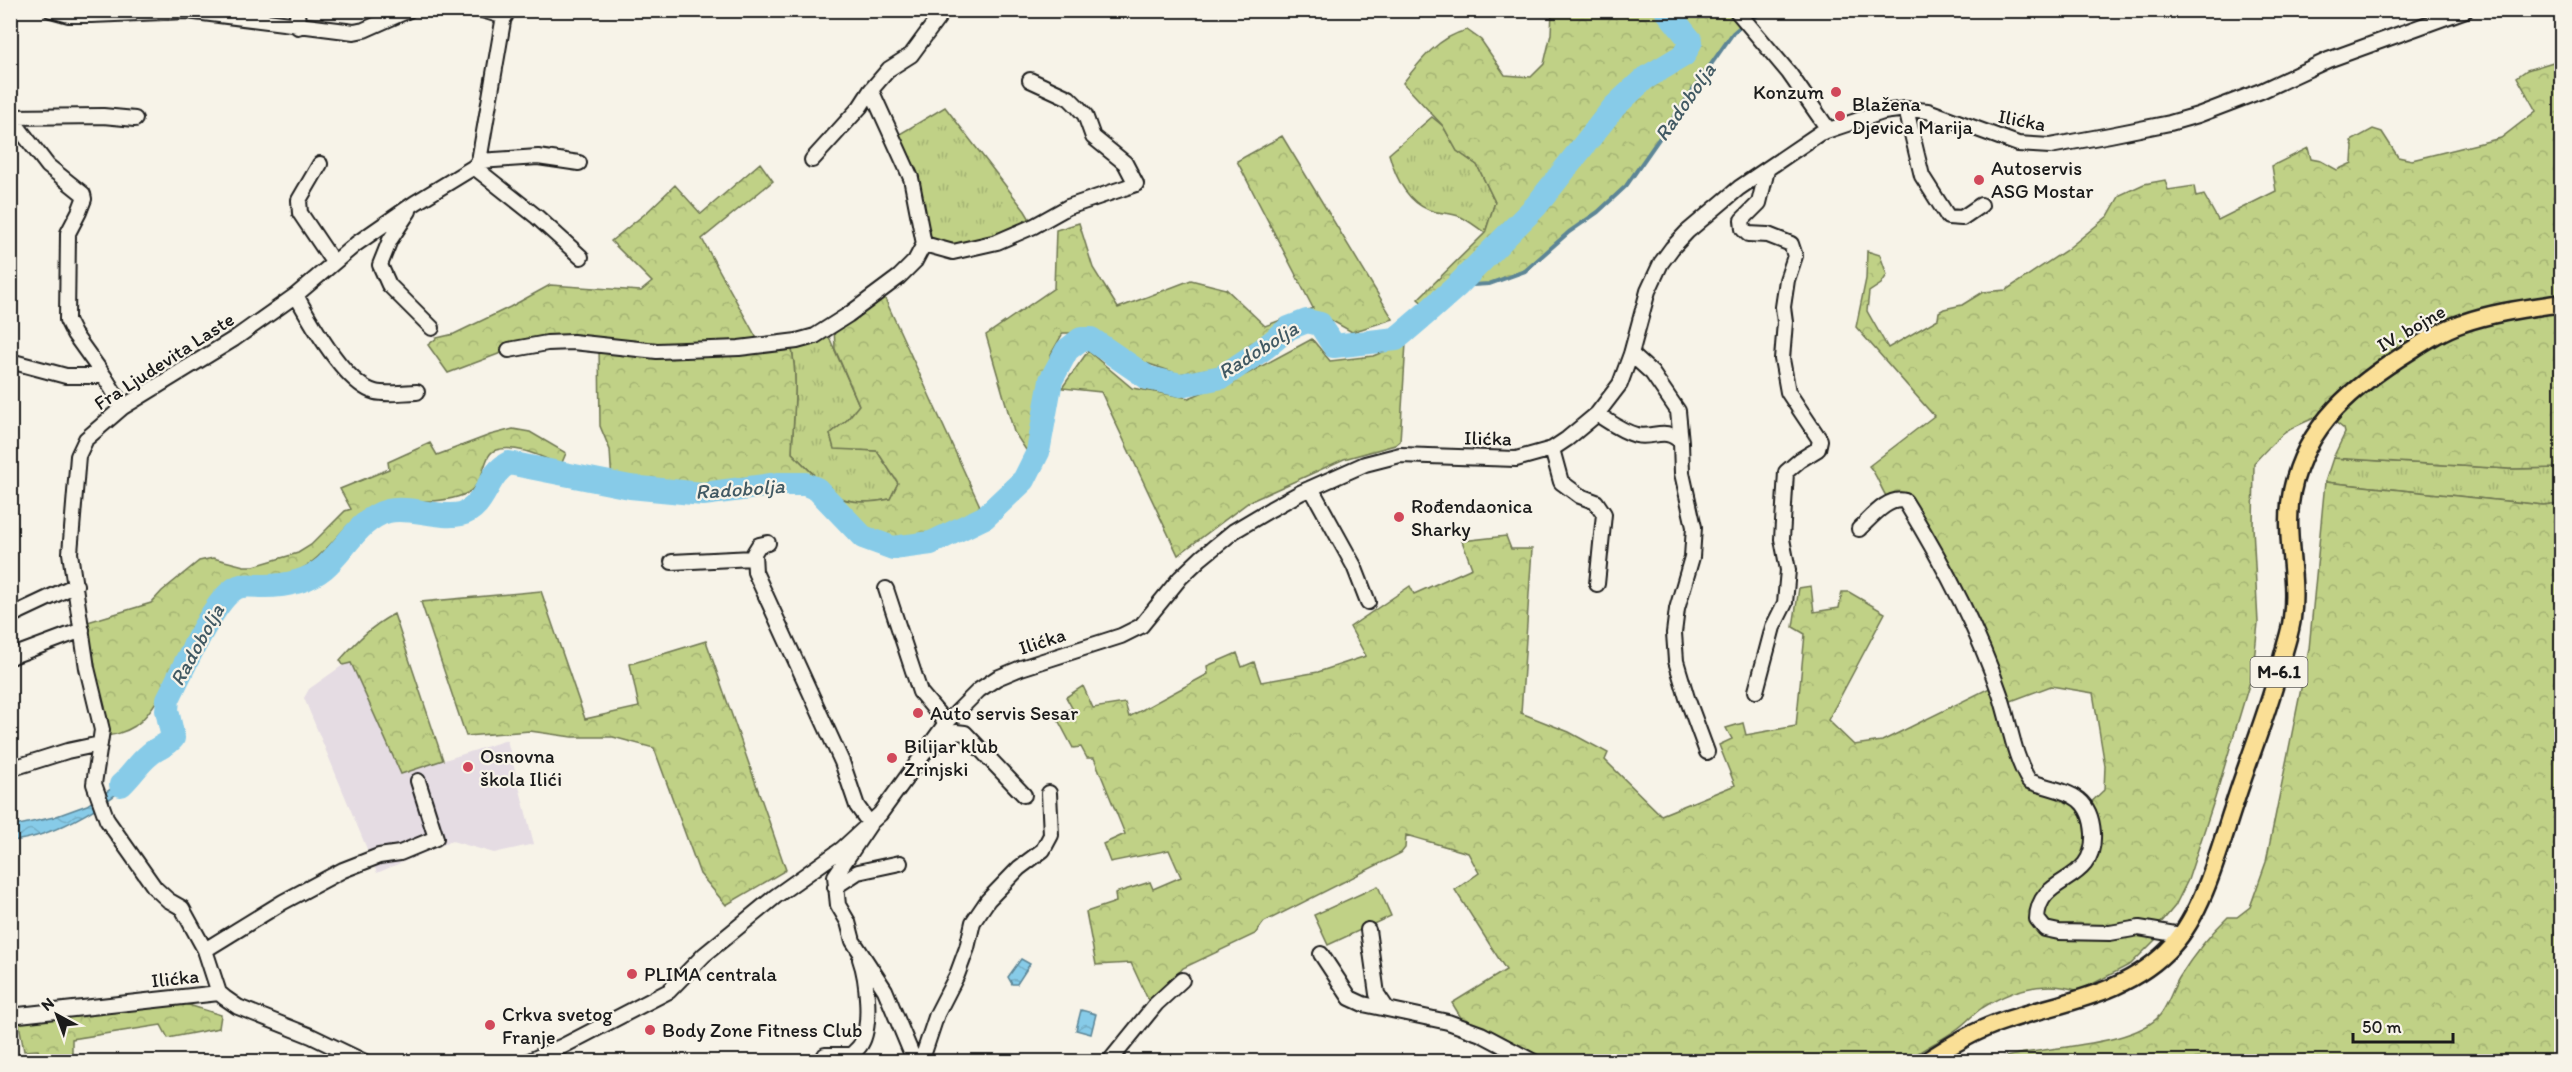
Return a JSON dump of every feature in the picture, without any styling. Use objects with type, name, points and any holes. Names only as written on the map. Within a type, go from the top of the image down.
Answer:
[{"type":"main road","name":"IV. bojne","points":[[2181,935],[2213,870],[2274,692],[2292,618],[2293,581],[2288,517],[2292,489],[2310,442],[2322,422],[2336,405],[2357,387],[2441,332],[2465,322],[2562,303]]},
{"type":"main road","name":"M-6.1","points":[[1925,1062],[1972,1034],[2002,1021],[2119,986],[2163,954],[2181,935]]},
{"type":"street","points":[[51,10],[69,15],[187,11],[298,27],[354,32],[364,30],[409,10]]},
{"type":"street","points":[[297,10],[298,27]]},
{"type":"street","points":[[476,164],[505,14],[482,10]]},
{"type":"street","points":[[812,160],[860,107],[889,69],[911,55],[944,10]]},
{"type":"street","name":"Ilićka","points":[[527,1062],[669,991],[704,955],[751,916],[842,849],[870,824],[894,797],[946,723],[979,690],[997,678],[1054,656],[1121,636],[1141,626],[1180,578],[1234,531],[1311,488],[1365,464],[1400,455],[1516,459],[1552,449],[1597,414],[1620,384],[1631,354],[1645,300],[1661,263],[1695,225],[1739,188],[1828,129],[1883,112],[1906,110],[1928,111],[2018,144],[2050,146],[2110,135],[2198,115],[2260,91],[2336,57],[2466,10]]},
{"type":"street","points":[[1744,20],[1789,73],[1828,129]]},
{"type":"street","points":[[924,244],[953,252],[997,242],[1034,226],[1068,207],[1136,184],[1125,164],[1093,137],[1085,116],[1069,98],[1030,80]]},
{"type":"street","points":[[509,350],[547,343],[573,342],[657,351],[739,348],[797,341],[815,336],[849,315],[899,277],[915,261],[924,244],[908,171],[872,90]]},
{"type":"street","points":[[1906,110],[1922,176],[1948,217],[1962,218],[1981,205]]},
{"type":"street","points":[[11,117],[135,119]]},
{"type":"street","points":[[11,117],[48,166],[82,194],[84,199],[68,233],[67,320],[123,408]]},
{"type":"street","points":[[476,164],[538,157],[579,163]]},
{"type":"street","points":[[320,164],[299,200],[300,213],[333,262]]},
{"type":"street","points":[[476,164],[581,257]]},
{"type":"street","name":"Fra Ljudevita Laste","points":[[219,993],[205,950],[182,908],[168,900],[155,888],[113,831],[97,796],[94,784],[102,730],[87,668],[70,553],[78,456],[86,439],[123,408],[234,339],[296,295],[333,262],[415,203],[476,164]]},
{"type":"street","points":[[1756,691],[1773,627],[1785,603],[1788,570],[1782,539],[1786,472],[1818,449],[1820,440],[1788,392],[1782,359],[1785,322],[1783,307],[1787,280],[1795,256],[1791,244],[1768,235],[1748,234],[1743,229],[1742,220],[1759,203],[1767,170]]},
{"type":"street","points":[[415,203],[390,240],[380,265],[389,285],[432,328]]},
{"type":"street","points":[[296,295],[315,330],[344,368],[364,386],[375,392],[417,392]]},
{"type":"street","points":[[1631,354],[1652,373],[1678,411],[1682,442],[1682,473],[1694,527],[1692,557],[1677,609],[1674,633],[1676,662],[1707,752]]},
{"type":"street","points":[[10,361],[66,376],[104,376]]},
{"type":"street","points":[[1597,414],[1626,432],[1640,436],[1665,432],[1682,442]]},
{"type":"street","points":[[1552,449],[1561,482],[1580,496],[1596,502],[1605,514],[1597,584]]},
{"type":"street","points":[[1311,488],[1354,566],[1368,602]]},
{"type":"street","points":[[1859,529],[1888,503],[1898,499],[1905,501],[1926,536],[1981,644],[2000,695],[2021,768],[2029,781],[2046,788],[2063,790],[2078,798],[2090,813],[2093,846],[2090,859],[2081,869],[2044,895],[2037,906],[2037,919],[2045,929],[2059,932],[2110,933],[2139,928],[2181,935]]},
{"type":"street","points":[[768,543],[759,545],[754,553],[754,572],[842,762],[857,806],[870,824],[835,876],[838,904],[848,922],[864,972],[867,1024],[861,1044],[851,1055],[825,1055]]},
{"type":"street","points":[[672,562],[753,558]]},
{"type":"street","points":[[10,616],[76,585]]},
{"type":"street","points":[[886,589],[921,692],[946,723]]},
{"type":"street","points":[[10,657],[82,630]]},
{"type":"street","points":[[928,750],[957,732],[965,733],[1024,795]]},
{"type":"street","points":[[10,769],[76,748],[100,744]]},
{"type":"street","points":[[205,950],[283,902],[343,870],[380,856],[400,853],[436,838],[418,781]]},
{"type":"street","points":[[921,1062],[937,1014],[957,975],[973,922],[988,900],[1019,868],[1043,850],[1051,835],[1049,793]]},
{"type":"street","points":[[835,887],[858,872],[900,863]]},
{"type":"street","points":[[1368,930],[1377,994],[1387,1009]]},
{"type":"street","points":[[853,941],[885,990],[915,1062]]},
{"type":"street","points":[[1322,954],[1350,998],[1363,1004],[1448,1022],[1481,1034],[1534,1062]]},
{"type":"street","points":[[1109,1062],[1156,1004],[1182,980]]},
{"type":"street","name":"Ilićka","points":[[10,1016],[219,993],[238,1007],[311,1036],[365,1062]]},
{"type":"shaded area","name":"Osnovna škola Ilići","points":[[351,663],[401,774],[507,740],[534,844],[494,853],[452,841],[377,873],[304,698],[309,689],[343,665]]},
{"type":"green space","points":[[1552,11],[1736,11],[1743,25],[1733,33],[1716,56],[1626,186],[1598,212],[1569,232],[1525,271],[1489,284],[1457,286],[1430,310],[1418,299],[1485,233],[1495,202],[1477,165],[1457,151],[1443,126],[1403,83],[1423,58],[1438,44],[1467,30],[1481,40],[1505,75],[1531,77],[1544,64],[1551,34]]},
{"type":"green space","points":[[2553,62],[2560,63],[2562,81],[2561,468],[2509,469],[2333,458],[2345,433],[2344,429],[2325,414],[2285,432],[2254,463],[2253,527],[2258,623],[2251,678],[2188,880],[2175,906],[2160,924],[2163,932],[2131,964],[2079,991],[2054,986],[2029,988],[1993,1001],[1960,1027],[1906,1061],[1534,1061],[1471,1034],[1452,1003],[1506,970],[1455,890],[1479,873],[1468,853],[1406,835],[1405,848],[1401,853],[1264,922],[1255,934],[1183,968],[1150,1004],[1131,963],[1096,965],[1086,912],[1116,902],[1115,893],[1150,882],[1153,889],[1181,877],[1169,850],[1110,862],[1103,844],[1125,834],[1094,758],[1087,758],[1081,747],[1073,748],[1056,716],[1072,708],[1066,697],[1083,686],[1093,708],[1125,703],[1129,717],[1208,674],[1207,666],[1237,653],[1242,667],[1254,662],[1261,682],[1318,672],[1366,656],[1350,627],[1410,586],[1414,594],[1472,568],[1462,541],[1506,536],[1511,549],[1532,549],[1521,713],[1569,732],[1608,753],[1605,760],[1661,815],[1735,785],[1719,745],[1732,739],[1726,728],[1743,723],[1746,735],[1796,726],[1805,634],[1793,627],[1799,588],[1811,586],[1814,612],[1839,608],[1842,592],[1849,592],[1885,613],[1828,720],[1854,745],[1882,741],[1996,685],[1905,501],[1888,499],[1869,466],[1934,416],[1856,327],[1866,279],[1867,251],[1880,255],[1887,275],[1881,284],[1869,292],[1867,311],[1888,348],[1938,319],[1939,312],[1944,309],[1962,305],[1983,292],[2006,290],[2065,251],[2108,216],[2120,195],[2144,184],[2165,180],[2168,190],[2194,186],[2196,197],[2204,195],[2218,220],[2276,191],[2272,166],[2308,148],[2311,159],[2321,161],[2337,170],[2352,163],[2351,141],[2373,129],[2382,132],[2398,157],[2412,160],[2501,138],[2536,111],[2517,77],[2527,70]],"holes":[[[2051,686],[2093,693],[2105,766],[2104,790],[2086,807],[2029,781],[2003,704]]]},
{"type":"green space","points":[[945,107],[1034,226],[963,249],[924,244],[893,138]]},
{"type":"green space","points":[[1432,117],[1443,126],[1457,151],[1477,165],[1495,202],[1485,233],[1461,217],[1421,206],[1408,194],[1398,179],[1389,154]]},
{"type":"green space","points":[[1282,136],[1393,319],[1352,332],[1329,319],[1307,315],[1269,333],[1218,367],[1179,374],[1137,360],[1096,333],[1063,333],[1051,354],[1030,456],[1014,432],[986,335],[1054,288],[1056,230],[1079,223],[1093,268],[1118,308],[1191,280],[1226,289],[1265,326],[1313,308],[1237,161]]},
{"type":"green space","points":[[760,163],[773,181],[702,239],[761,346],[791,345],[795,386],[792,453],[813,474],[817,490],[805,484],[779,484],[703,494],[630,487],[612,483],[610,450],[600,426],[599,345],[509,350],[448,373],[428,345],[437,338],[454,334],[550,285],[641,291],[652,282],[611,241],[646,213],[675,185],[701,214]]},
{"type":"green space","points":[[882,292],[985,517],[931,543],[893,548],[863,537],[817,490],[845,500],[870,502],[890,499],[898,483],[877,451],[834,449],[830,434],[847,420],[859,405],[835,349],[834,325]]},
{"type":"green space","points":[[829,337],[859,405],[847,420],[830,434],[834,448],[877,451],[898,483],[890,499],[870,502],[853,501],[817,489],[813,474],[792,453],[795,386],[791,345]]},
{"type":"green space","points":[[1312,339],[1330,361],[1373,356],[1406,343],[1400,441],[1395,445],[1344,459],[1249,502],[1178,555],[1101,392],[1062,388],[1088,351],[1132,388],[1189,398],[1247,374]]},
{"type":"green space","points":[[513,429],[530,432],[566,453],[561,465],[521,450],[496,450],[488,457],[477,484],[463,495],[443,500],[392,503],[369,510],[348,525],[309,564],[297,571],[276,577],[245,580],[225,587],[209,602],[162,691],[144,718],[127,730],[101,737],[81,624],[151,603],[199,561],[213,558],[244,566],[254,566],[298,553],[311,545],[345,511],[351,509],[340,489],[389,469],[388,462],[430,443],[437,455]]},
{"type":"green space","points":[[2333,458],[2509,469],[2561,468],[2561,503],[2543,505],[2325,482]]},
{"type":"green space","points":[[2325,482],[2543,505],[2561,503],[2561,1061],[1992,1061],[2106,1040],[2146,1026],[2163,1011],[2179,978],[2208,938],[2228,917],[2237,917],[2250,907],[2266,862],[2309,649]]},
{"type":"green space","points":[[541,591],[585,719],[639,707],[630,664],[706,641],[786,870],[726,905],[700,874],[654,748],[613,737],[572,737],[530,731],[466,736],[421,602]]},
{"type":"green space","points":[[394,614],[443,760],[401,774],[351,663],[343,665],[340,660],[365,634]]},
{"type":"green space","points":[[1378,886],[1391,916],[1328,945],[1314,915]]},
{"type":"green space","points":[[179,1002],[221,1015],[219,1028],[168,1038],[161,1025],[72,1039],[72,1062],[42,1061],[38,1050],[24,1051],[18,1019]]},
{"type":"water","points":[[138,758],[147,765],[135,778],[85,815],[47,832],[11,841],[10,827],[54,817],[87,805],[118,784],[118,778]]},
{"type":"water","points":[[1021,959],[1030,964],[1017,984],[1012,984],[1008,977]]},
{"type":"water","points":[[1081,1010],[1096,1014],[1091,1034],[1076,1030]]},
{"type":"waterway","name":"Radobolja","points":[[121,785],[145,759],[173,738],[167,710],[168,699],[210,618],[231,592],[241,586],[280,585],[310,577],[324,568],[369,520],[388,511],[405,510],[453,515],[470,510],[476,505],[495,475],[509,463],[630,487],[703,494],[779,484],[805,484],[817,489],[863,537],[893,548],[931,543],[985,517],[1024,480],[1038,452],[1051,380],[1067,350],[1081,339],[1091,339],[1148,378],[1181,385],[1222,377],[1289,328],[1307,321],[1320,324],[1334,346],[1396,339],[1457,286],[1536,206],[1614,107],[1644,79],[1684,55],[1691,41],[1666,10]]},
{"type":"waterway","name":"Radobolja","points":[[1457,286],[1489,284],[1525,271],[1569,232],[1598,212],[1626,186],[1733,33],[1747,21],[1767,10]]},
{"type":"place","name":"Konzum","points":[[1836,92]]},
{"type":"place","name":"Blažena Djevica Marija","points":[[1840,116]]},
{"type":"place","name":"Autoservis ASG Mostar","points":[[1979,180]]},
{"type":"place","name":"Rođendaonica Sharky","points":[[1399,517]]},
{"type":"place","name":"Auto servis Sesar","points":[[918,713]]},
{"type":"place","name":"Bilijar klub Zrinjski","points":[[892,758]]},
{"type":"place","name":"Osnovna škola Ilići","points":[[468,767]]},
{"type":"place","name":"PLIMA centrala","points":[[632,974]]},
{"type":"place","name":"Crkva svetog Franje","points":[[490,1025]]},
{"type":"place","name":"Body Zone Fitness Club","points":[[650,1030]]}]
